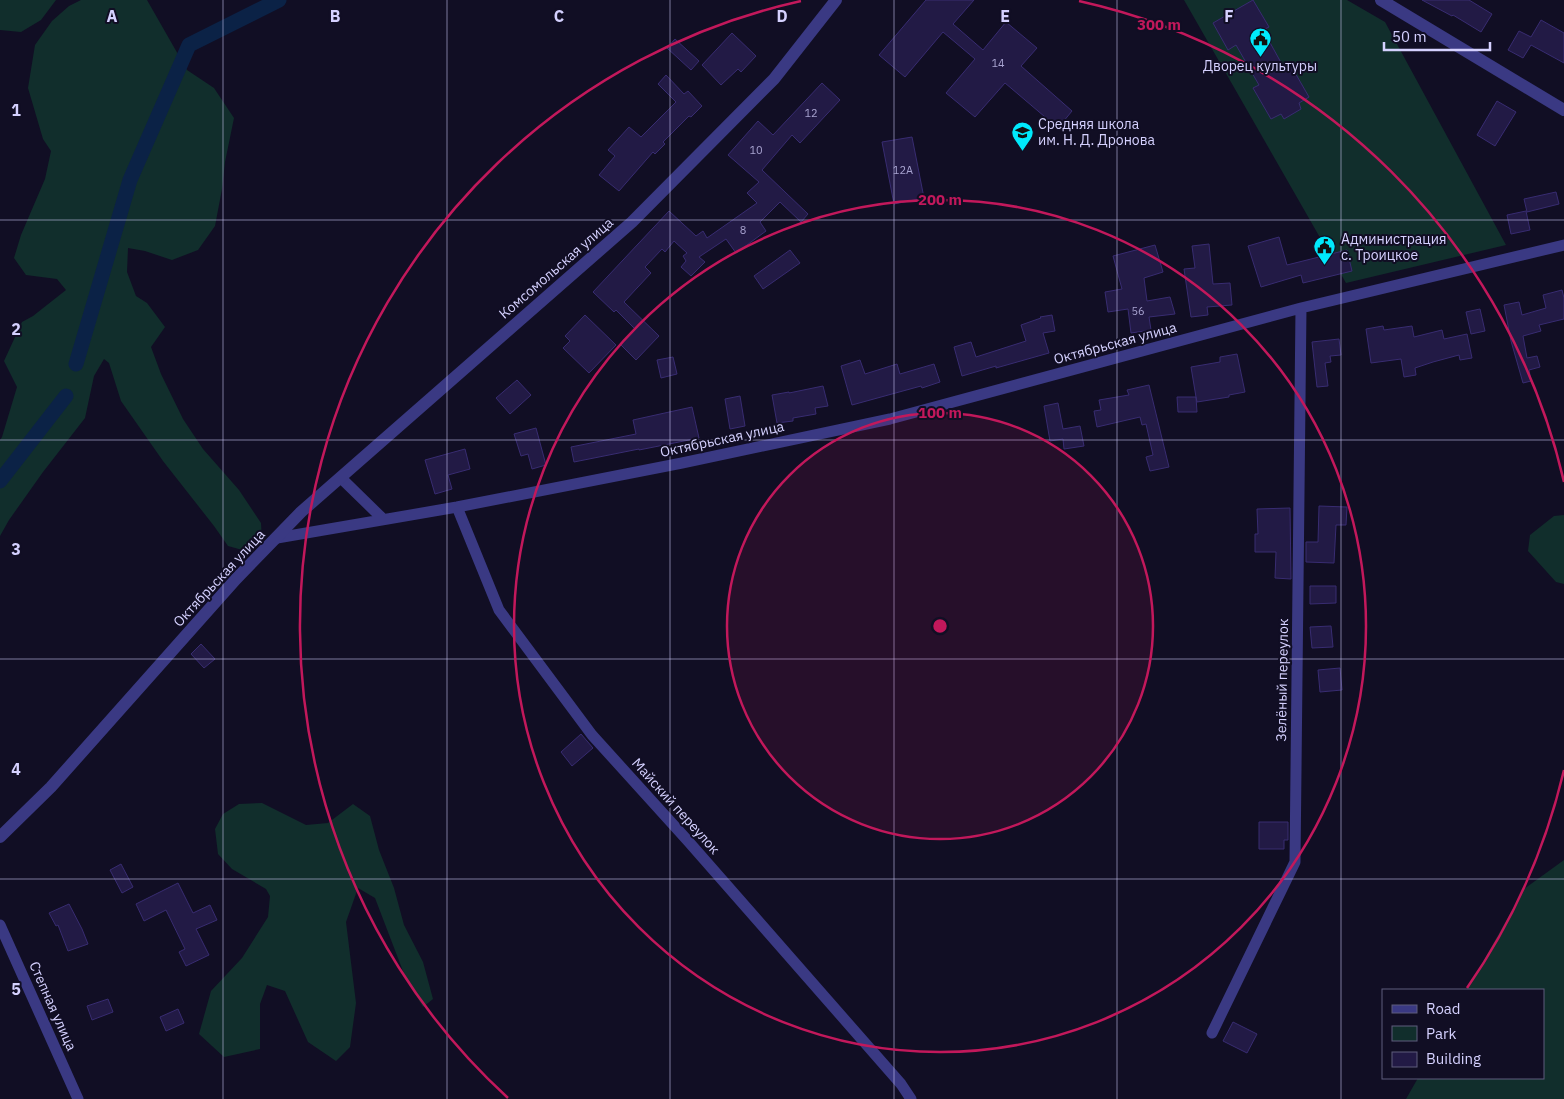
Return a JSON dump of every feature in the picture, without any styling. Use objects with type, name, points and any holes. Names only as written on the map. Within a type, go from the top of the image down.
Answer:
[{"type":"street","name":"Комсомольская улица","points":[[276,538],[302,512],[632,222],[774,78],[836,0]]},
{"type":"street","points":[[1380,0],[1564,110]]},
{"type":"street","name":"Октябрьская улица","points":[[0,837],[51,787],[236,580],[276,538],[457,507],[682,463],[890,418],[1301,308],[1564,246]]},
{"type":"street","name":"Зелёный переулок","points":[[1212,1033],[1295,862],[1301,308]]},
{"type":"street","points":[[341,478],[382,520]]},
{"type":"street","name":"Майский переулок","points":[[457,507],[499,610],[592,735],[695,848],[902,1084],[911,1099]]},
{"type":"street","name":"Степная улица","points":[[0,925],[78,1099]]},
{"type":"green space","points":[[0,0],[56,0],[41,20],[21,32],[0,30]]},
{"type":"green space","points":[[81,0],[147,0],[187,70],[214,88],[234,118],[215,226],[198,250],[172,260],[145,251],[128,248],[127,272],[136,296],[147,303],[165,327],[151,347],[161,374],[183,419],[203,449],[239,490],[261,523],[262,541],[246,551],[228,546],[163,461],[121,401],[109,363],[104,359],[94,376],[85,418],[43,472],[0,536],[0,440],[17,387],[4,361],[22,322],[33,316],[66,290],[57,279],[26,275],[14,258],[21,235],[45,179],[51,151],[43,139],[28,88],[35,45],[52,21],[69,6]]},
{"type":"green space","points":[[1184,0],[1347,0],[1385,22],[1506,245],[1346,283]]},
{"type":"green space","points":[[1564,515],[1564,584],[1556,582],[1528,551],[1530,535],[1554,516]]},
{"type":"green space","points":[[262,803],[306,825],[328,823],[353,804],[370,816],[379,850],[394,888],[404,925],[423,962],[433,999],[423,1007],[406,979],[375,898],[358,888],[346,922],[356,1003],[350,1047],[336,1061],[308,1042],[285,991],[267,985],[260,1004],[260,1049],[224,1057],[199,1034],[211,991],[242,958],[268,917],[270,896],[266,889],[232,869],[218,854],[215,829],[223,814],[239,804]]},
{"type":"green space","points":[[1564,860],[1564,1099],[1406,1099],[1417,1079],[1544,1079],[1544,989],[1468,989],[1524,889]]},
{"type":"building","points":[[926,0],[974,0],[953,24],[983,50],[1006,22],[1037,48],[1021,66],[1072,111],[1058,128],[1005,83],[975,117],[946,93],[975,59],[943,32],[905,77],[879,55]]},
{"type":"building","name":"Дворец культуры","points":[[1253,0],[1269,27],[1263,30],[1284,68],[1290,64],[1309,97],[1299,103],[1301,109],[1284,119],[1281,114],[1271,119],[1253,88],[1259,85],[1236,45],[1228,50],[1213,23]]},
{"type":"building","points":[[1422,0],[1469,0],[1492,14],[1481,32],[1453,15]]},
{"type":"building","points":[[1541,20],[1564,33],[1564,63],[1531,45],[1523,58],[1508,50],[1519,31],[1531,37]]},
{"type":"building","points":[[732,33],[756,56],[741,72],[738,69],[721,85],[702,65]]},
{"type":"building","points":[[675,39],[699,61],[691,70],[667,48]]},
{"type":"building","points":[[666,75],[684,94],[688,91],[702,106],[663,142],[665,144],[655,154],[653,152],[619,191],[599,175],[615,156],[608,150],[629,127],[641,137],[676,102],[658,84]]},
{"type":"building","points":[[822,83],[840,100],[800,143],[792,135],[762,170],[808,214],[801,222],[780,202],[760,222],[766,231],[736,253],[726,239],[699,257],[705,262],[691,276],[681,267],[686,261],[683,256],[687,253],[674,241],[665,252],[662,249],[645,267],[651,273],[624,302],[659,336],[636,360],[620,344],[635,329],[616,310],[614,312],[593,292],[669,211],[696,236],[703,231],[707,238],[757,203],[747,193],[759,182],[728,155],[758,121],[773,135]]},
{"type":"building","points":[[1497,101],[1516,112],[1495,146],[1477,135]]},
{"type":"building","points":[[912,137],[924,198],[894,204],[882,142]]},
{"type":"building","points":[[1556,192],[1559,204],[1527,212],[1524,199]]},
{"type":"building","points":[[1526,211],[1530,230],[1511,234],[1507,215]]},
{"type":"building","points":[[1279,237],[1287,265],[1347,250],[1352,271],[1303,283],[1301,275],[1261,287],[1248,246]]},
{"type":"building","points":[[1209,244],[1213,284],[1230,283],[1232,305],[1207,307],[1208,315],[1191,317],[1184,269],[1195,268],[1192,246]]},
{"type":"building","points":[[1155,245],[1163,272],[1144,278],[1147,301],[1170,297],[1175,314],[1149,317],[1151,330],[1131,333],[1128,309],[1108,312],[1105,292],[1122,289],[1113,256]]},
{"type":"building","points":[[790,250],[800,263],[763,289],[754,276]]},
{"type":"building","points":[[1562,290],[1564,319],[1539,325],[1541,331],[1523,336],[1527,358],[1537,356],[1540,367],[1529,370],[1531,381],[1523,383],[1511,341],[1504,305],[1519,302],[1522,315],[1546,308],[1543,295]]},
{"type":"building","points":[[1480,309],[1485,331],[1471,334],[1466,312]]},
{"type":"building","points":[[585,315],[616,345],[589,373],[563,348],[570,341],[565,336]]},
{"type":"building","points":[[1052,315],[1055,331],[1043,333],[1049,353],[962,376],[954,347],[971,342],[976,357],[1026,341],[1021,325],[1040,317]]},
{"type":"building","points":[[1383,326],[1384,330],[1412,326],[1414,337],[1442,330],[1444,339],[1467,334],[1472,358],[1460,360],[1459,355],[1433,362],[1415,368],[1416,375],[1404,377],[1401,359],[1371,363],[1366,329]]},
{"type":"building","points":[[1339,339],[1341,355],[1330,356],[1331,362],[1325,363],[1328,386],[1317,387],[1312,342]]},
{"type":"building","points":[[1237,354],[1245,392],[1229,395],[1229,397],[1197,402],[1191,367],[1220,362],[1220,357]]},
{"type":"building","points":[[673,357],[677,374],[661,378],[657,360]]},
{"type":"building","points":[[860,360],[865,374],[897,364],[900,374],[934,364],[940,382],[852,405],[841,366]]},
{"type":"building","points":[[517,380],[531,395],[510,414],[496,398]]},
{"type":"building","points":[[1149,385],[1169,467],[1150,471],[1146,457],[1153,455],[1146,424],[1142,425],[1140,417],[1097,427],[1094,411],[1101,410],[1099,400],[1129,395],[1127,390]]},
{"type":"building","points":[[823,386],[828,406],[815,408],[816,414],[793,418],[793,421],[777,423],[772,395]]},
{"type":"building","points":[[740,396],[745,426],[730,429],[725,399]]},
{"type":"building","points":[[1177,397],[1196,397],[1197,412],[1178,412]]},
{"type":"building","points":[[1058,403],[1063,429],[1080,426],[1084,446],[1064,449],[1063,439],[1050,441],[1044,406]]},
{"type":"building","points":[[692,407],[699,438],[574,462],[571,447],[636,434],[633,420]]},
{"type":"building","points":[[536,428],[546,465],[532,469],[528,454],[521,456],[514,434]]},
{"type":"building","points":[[465,449],[470,469],[448,475],[452,489],[435,494],[425,460]]},
{"type":"building","points":[[1319,506],[1347,507],[1346,525],[1336,525],[1334,563],[1306,562],[1306,542],[1318,542]]},
{"type":"building","points":[[1290,508],[1291,579],[1275,578],[1276,552],[1255,552],[1255,534],[1258,534],[1257,509]]},
{"type":"building","points":[[1310,586],[1336,586],[1336,603],[1310,604]]},
{"type":"building","points":[[1331,626],[1333,647],[1312,648],[1310,627]]},
{"type":"building","points":[[201,644],[215,659],[204,668],[191,654]]},
{"type":"building","points":[[1340,668],[1342,690],[1320,692],[1318,670]]},
{"type":"building","points":[[581,734],[593,748],[572,766],[561,752]]},
{"type":"building","points":[[1259,822],[1288,822],[1288,840],[1284,840],[1284,849],[1259,849]]},
{"type":"building","points":[[121,864],[133,887],[122,893],[110,870]]},
{"type":"building","points":[[178,883],[193,913],[210,905],[217,920],[196,929],[209,955],[186,966],[179,952],[185,949],[166,910],[144,921],[136,904]]},
{"type":"building","points":[[69,904],[88,944],[68,951],[58,925],[56,926],[49,913]]},
{"type":"building","points":[[108,999],[113,1012],[92,1020],[87,1006]]},
{"type":"building","points":[[178,1009],[184,1023],[166,1031],[160,1017]]},
{"type":"building","points":[[1233,1022],[1257,1034],[1247,1053],[1223,1041]]},
{"type":"waterway","points":[[76,364],[130,180],[189,45],[279,0]]},
{"type":"waterway","points":[[0,481],[66,396]]},
{"type":"place","name":"Дворец культуры","points":[[1260,57]]},
{"type":"place","name":"Средняя школа им. Н. Д. Дронова","points":[[1022,151]]},
{"type":"place","name":"Администрация с. Троицкое","points":[[1325,266]]}]
